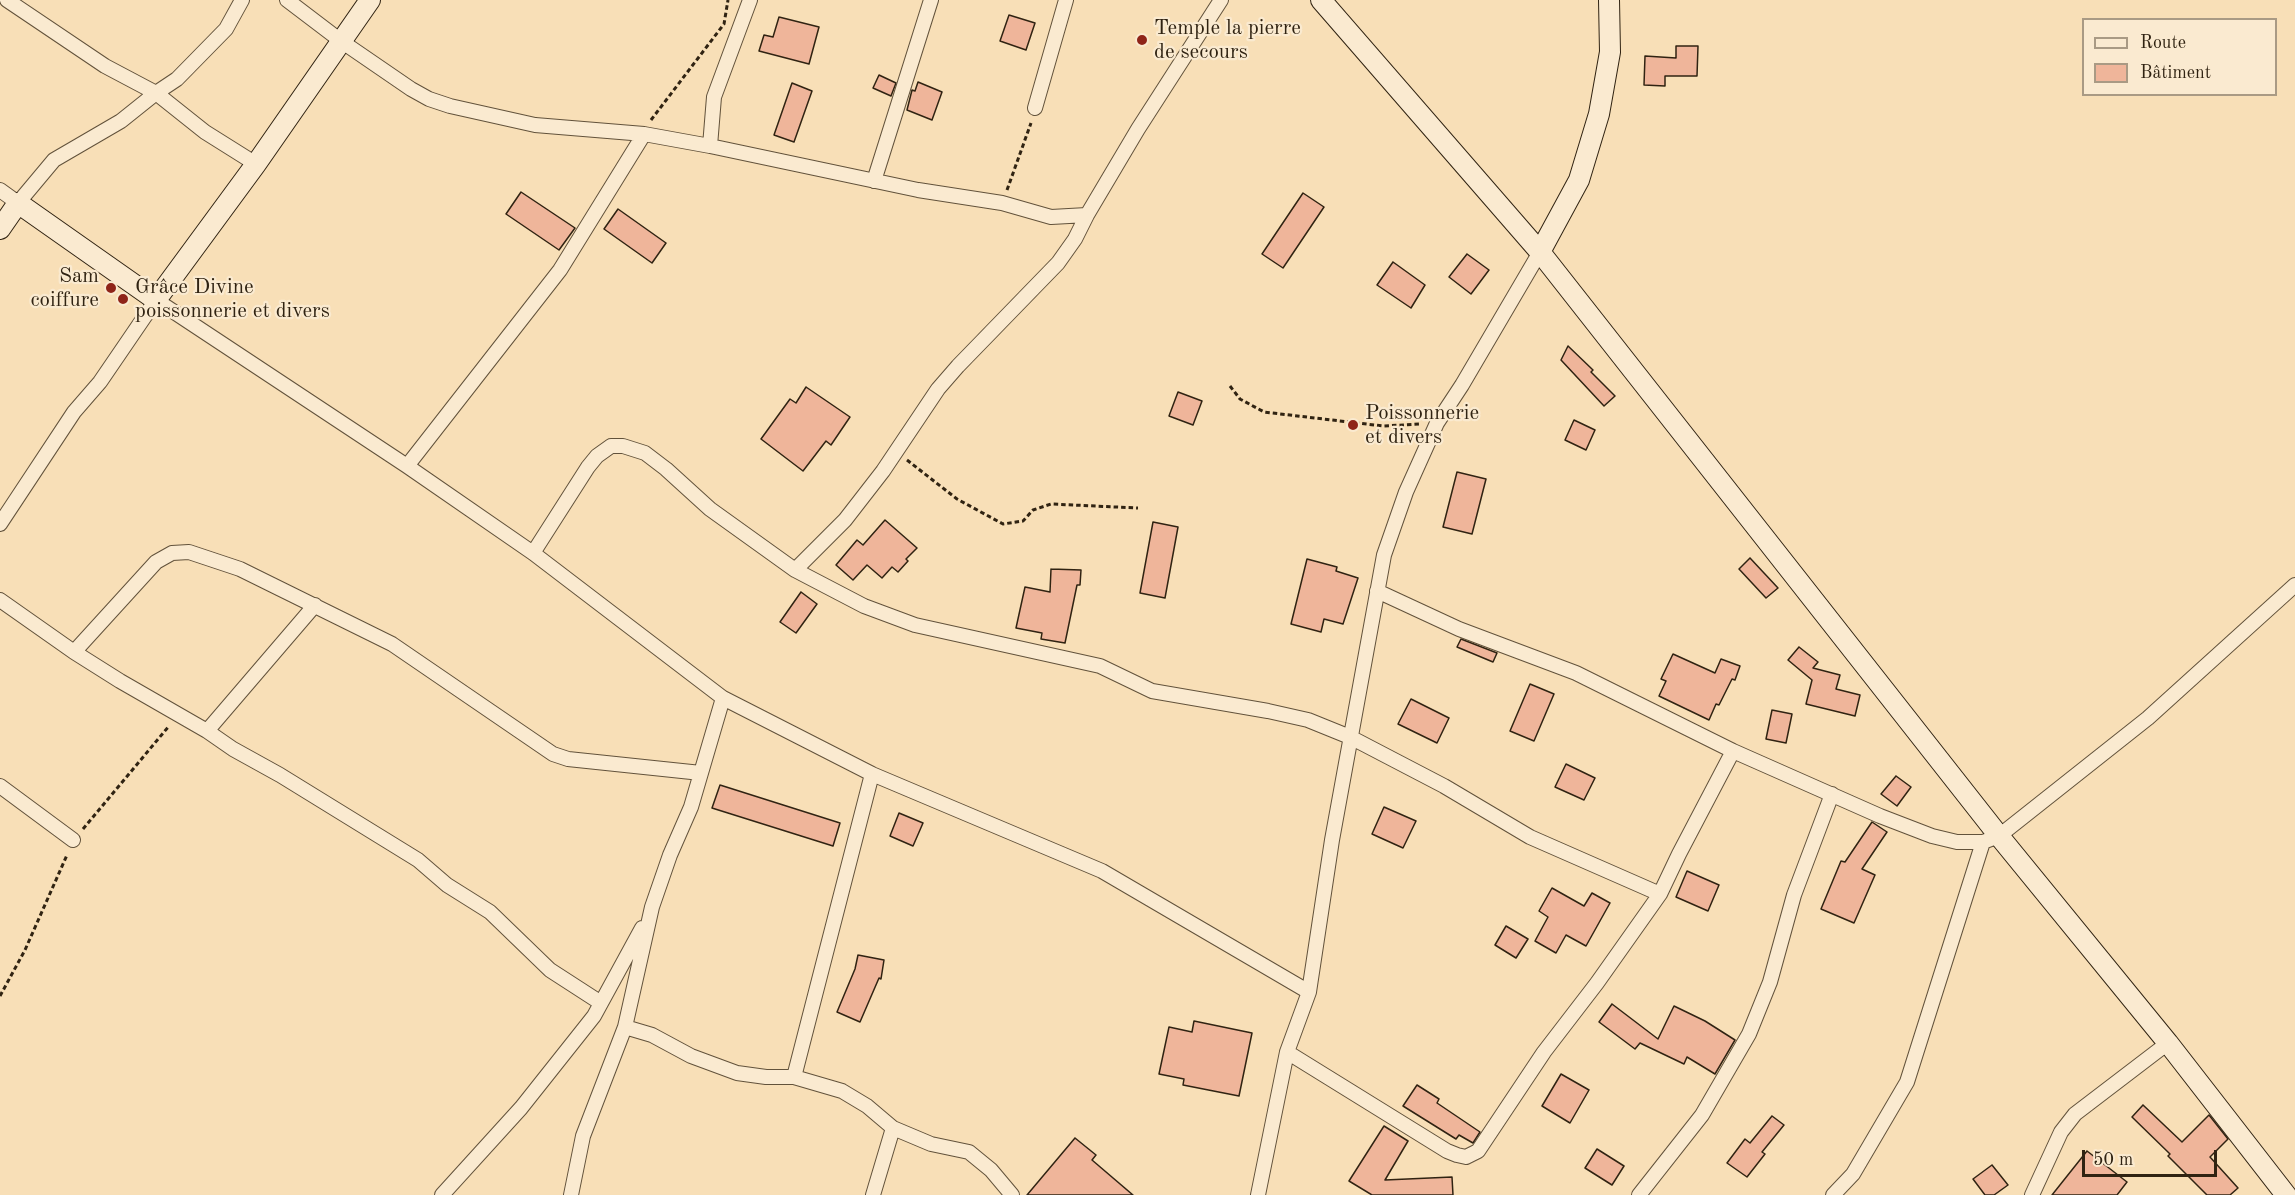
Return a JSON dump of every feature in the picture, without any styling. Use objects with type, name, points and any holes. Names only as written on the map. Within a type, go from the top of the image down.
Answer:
[{"type":"street","points":[[7,0],[105,66],[156,93],[205,132],[256,164]]},
{"type":"street","points":[[0,229],[18,202],[54,160],[121,121],[177,79],[226,29],[242,0]]},
{"type":"street","points":[[287,0],[341,41],[411,88],[429,99],[450,106],[535,125],[644,134],[710,146],[964,199],[1002,203],[1051,217],[1087,215]]},
{"type":"street","points":[[0,524],[74,412],[100,382],[370,0]]},
{"type":"street","points":[[710,146],[714,97],[750,0]]},
{"type":"street","points":[[874,181],[931,0]]},
{"type":"street","points":[[1035,108],[1066,0]]},
{"type":"street","points":[[795,570],[844,520],[896,453],[938,390],[958,366],[1058,263],[1075,239],[1087,215],[1221,0]]},
{"type":"street","points":[[1321,0],[1540,252],[1991,839],[2168,1042],[2286,1195]]},
{"type":"street","points":[[1258,1195],[1287,1052],[1309,992],[1350,736],[1384,555],[1406,492],[1437,423],[1462,385],[1540,252],[1579,180],[1599,114],[1610,52],[1609,0]]},
{"type":"street","points":[[407,466],[560,270],[644,134]]},
{"type":"street","points":[[0,190],[156,300],[407,466],[533,553],[723,698],[872,774],[1102,870],[1309,992]]},
{"type":"street","points":[[533,553],[597,456],[611,446],[623,446],[645,453],[710,509],[795,570],[864,606],[915,625],[1100,666],[1152,691],[1308,720],[1350,736],[1444,786],[1530,837],[1660,894]]},
{"type":"street","points":[[74,652],[156,562],[172,553],[189,552],[240,569],[392,644],[553,754],[568,759],[701,773]]},
{"type":"street","points":[[1377,591],[1459,629],[1576,673],[1733,751],[1880,816],[1932,836],[1957,842],[1991,839],[2148,718],[2295,585]]},
{"type":"street","points":[[0,600],[74,652],[418,860],[447,885],[490,912],[550,970],[601,1003]]},
{"type":"street","points":[[207,731],[315,605]]},
{"type":"street","points":[[572,1195],[583,1136],[624,1026],[652,908],[670,855],[691,807],[723,698]]},
{"type":"street","points":[[1287,1052],[1447,1151],[1466,1157],[1478,1151],[1544,1052],[1597,983],[1660,894],[1733,751]]},
{"type":"street","points":[[794,1077],[872,774]]},
{"type":"street","points":[[0,786],[73,840]]},
{"type":"street","points":[[1640,1195],[1702,1115],[1721,1086],[1749,1034],[1770,982],[1794,895],[1832,794]]},
{"type":"street","points":[[1833,1195],[1853,1174],[1907,1082],[1991,839]]},
{"type":"street","points":[[442,1195],[521,1108],[594,1016],[652,908]]},
{"type":"street","points":[[624,1026],[652,1035],[691,1056],[737,1073],[766,1077],[794,1077],[842,1091],[867,1106],[893,1128],[931,1144],[969,1152],[991,1170],[1012,1195]]},
{"type":"street","points":[[2032,1195],[2061,1132],[2075,1114],[2168,1042]]},
{"type":"street","points":[[873,1195],[893,1128]]},
{"type":"path","points":[[644,134],[648,124],[724,24],[728,0]]},
{"type":"path","points":[[1002,203],[1028,134],[1035,108]]},
{"type":"path","points":[[1230,386],[1240,399],[1263,412],[1383,426],[1437,423]]},
{"type":"path","points":[[896,453],[957,499],[1003,524],[1023,521],[1033,510],[1051,504],[1138,508]]},
{"type":"building","points":[[1009,15],[1035,23],[1026,50],[1000,41]]},
{"type":"building","points":[[779,17],[819,27],[809,64],[759,51],[764,35],[773,37]]},
{"type":"building","points":[[1676,46],[1698,46],[1697,76],[1665,76],[1665,86],[1644,85],[1645,56],[1676,58]]},
{"type":"building","points":[[879,75],[896,83],[891,96],[873,88]]},
{"type":"building","points":[[918,82],[942,92],[932,120],[907,110],[912,90],[915,91]]},
{"type":"building","points":[[792,83],[812,91],[794,142],[774,135]]},
{"type":"building","points":[[521,192],[575,228],[559,250],[506,214]]},
{"type":"building","points":[[1303,193],[1324,207],[1283,268],[1262,254]]},
{"type":"building","points":[[618,209],[666,243],[652,263],[604,229]]},
{"type":"building","points":[[1467,254],[1489,270],[1471,294],[1449,277]]},
{"type":"building","points":[[1393,262],[1425,285],[1411,308],[1377,285]]},
{"type":"building","points":[[1568,346],[1615,396],[1604,406],[1561,360]]},
{"type":"building","points":[[806,387],[850,417],[831,445],[826,441],[803,471],[761,439],[790,399],[796,403]]},
{"type":"building","points":[[1178,392],[1202,401],[1193,425],[1169,416]]},
{"type":"building","points":[[1574,420],[1595,430],[1586,450],[1565,440]]},
{"type":"building","points":[[1457,472],[1486,479],[1472,534],[1443,527]]},
{"type":"building","points":[[885,520],[917,548],[898,572],[892,567],[882,578],[867,565],[853,580],[836,565],[857,540],[863,545]]},
{"type":"building","points":[[1153,522],[1178,527],[1165,598],[1140,593]]},
{"type":"building","points":[[1750,558],[1778,588],[1766,598],[1739,569]]},
{"type":"building","points":[[1307,559],[1337,567],[1336,571],[1358,578],[1343,624],[1324,619],[1321,632],[1291,624]]},
{"type":"building","points":[[1051,569],[1081,570],[1080,585],[1077,585],[1065,643],[1041,639],[1042,633],[1016,628],[1025,587],[1050,592]]},
{"type":"building","points":[[801,592],[817,604],[796,633],[780,622]]},
{"type":"building","points":[[1461,639],[1497,653],[1493,662],[1457,647]]},
{"type":"building","points":[[1799,647],[1818,662],[1813,668],[1840,675],[1836,689],[1860,695],[1855,716],[1806,704],[1812,680],[1788,660]]},
{"type":"building","points":[[1673,654],[1715,673],[1721,659],[1740,666],[1735,680],[1732,679],[1709,720],[1659,696],[1666,681],[1661,679]]},
{"type":"building","points":[[1530,684],[1554,694],[1534,741],[1510,731]]},
{"type":"building","points":[[1411,699],[1449,718],[1437,743],[1398,724]]},
{"type":"building","points":[[1772,710],[1792,714],[1786,743],[1766,739]]},
{"type":"building","points":[[1566,764],[1595,778],[1584,800],[1555,787]]},
{"type":"building","points":[[1896,776],[1911,787],[1897,806],[1881,794]]},
{"type":"building","points":[[720,785],[840,823],[833,846],[712,808]]},
{"type":"building","points":[[1384,807],[1416,821],[1403,848],[1372,834]]},
{"type":"building","points":[[899,813],[923,823],[913,846],[890,836]]},
{"type":"building","points":[[1872,822],[1887,832],[1862,869],[1875,875],[1854,923],[1821,909],[1841,861],[1845,862]]},
{"type":"building","points":[[1687,871],[1719,885],[1708,911],[1676,897]]},
{"type":"building","points":[[1552,888],[1584,906],[1592,893],[1610,903],[1586,946],[1566,935],[1556,953],[1535,941],[1548,917],[1539,911]]},
{"type":"building","points":[[1506,926],[1528,939],[1516,958],[1495,945]]},
{"type":"building","points":[[858,955],[884,960],[881,979],[879,978],[860,1022],[837,1012],[855,969]]},
{"type":"building","points":[[1612,1004],[1658,1039],[1674,1006],[1705,1021],[1735,1040],[1715,1074],[1687,1057],[1684,1064],[1640,1043],[1635,1049],[1599,1022]]},
{"type":"building","points":[[1194,1021],[1252,1033],[1239,1096],[1183,1085],[1184,1079],[1159,1074],[1169,1027],[1192,1032]]},
{"type":"building","points":[[1561,1074],[1589,1090],[1570,1123],[1542,1106]]},
{"type":"building","points":[[1417,1085],[1439,1099],[1437,1103],[1480,1132],[1473,1143],[1459,1135],[1456,1139],[1403,1106]]},
{"type":"building","points":[[2143,1105],[2182,1142],[2209,1115],[2228,1139],[2210,1157],[2238,1188],[2230,1195],[2207,1195],[2132,1117]]},
{"type":"building","points":[[1772,1116],[1784,1125],[1762,1152],[1765,1154],[1747,1177],[1727,1163],[1745,1139],[1750,1143]]},
{"type":"building","points":[[1384,1126],[1408,1141],[1385,1180],[1452,1177],[1453,1195],[1372,1195],[1349,1181]]},
{"type":"building","points":[[1075,1138],[1096,1155],[1092,1160],[1133,1195],[1027,1195]]},
{"type":"building","points":[[1597,1149],[1624,1166],[1612,1185],[1585,1168]]},
{"type":"building","points":[[2087,1151],[2127,1182],[2117,1195],[2052,1195]]},
{"type":"building","points":[[1992,1165],[2008,1185],[1994,1195],[1985,1195],[1973,1179]]},
{"type":"place","name":"Temple la pierre de secours","points":[[1142,40]]},
{"type":"place","name":"Sam coiffure","points":[[111,288]]},
{"type":"place","name":"Grâce Divine poissonnerie et divers","points":[[123,299]]},
{"type":"place","name":"Poissonnerie et divers","points":[[1353,425]]}]
